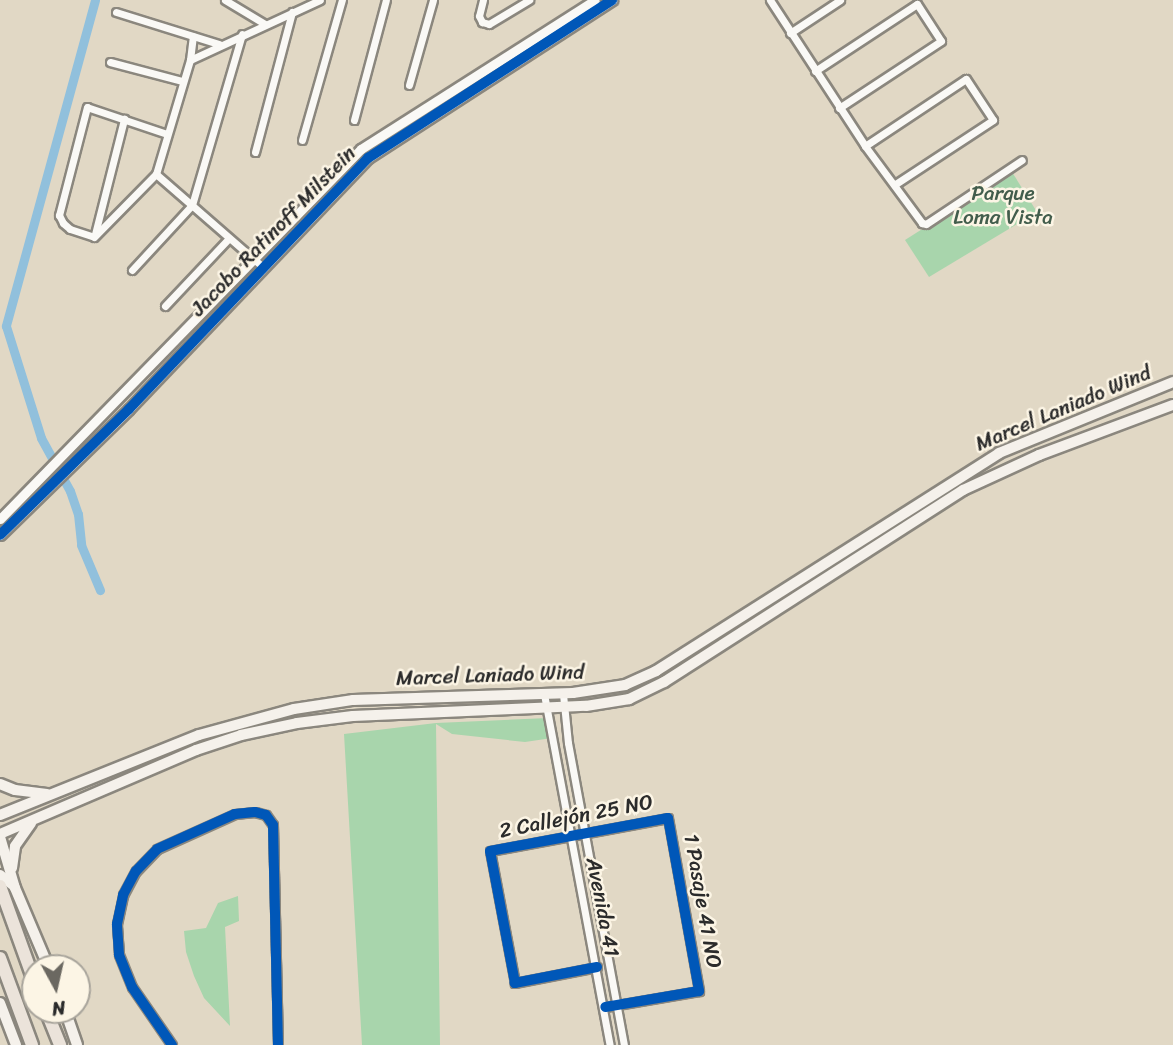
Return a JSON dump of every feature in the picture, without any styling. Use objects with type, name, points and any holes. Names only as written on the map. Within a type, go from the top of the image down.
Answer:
[{"type":"main road","name":"Marcel Laniado Wind","points":[[0,815],[199,735],[294,709],[353,700],[562,694],[625,685],[656,670],[999,453],[1173,382]]},
{"type":"main road","name":"Marcel Laniado Wind","points":[[0,836],[197,750],[241,735],[297,723],[353,716],[564,708],[608,704],[645,693],[963,490],[1039,455],[1173,405]]},
{"type":"main road","points":[[0,783],[34,794],[54,794]]},
{"type":"main road","points":[[6,874],[15,846],[31,822]]},
{"type":"main road","points":[[0,836],[6,874],[15,888],[43,954]]},
{"type":"main road","points":[[0,886],[23,954]]},
{"type":"main road","points":[[1,960],[32,1045]]},
{"type":"main road","points":[[0,1003],[16,1045]]},
{"type":"main road","points":[[0,1021],[9,1030]]},
{"type":"main road","points":[[52,1024],[60,1045]]},
{"type":"main road","points":[[70,1024],[77,1045]]},
{"type":"street","points":[[225,0],[265,24]]},
{"type":"street","points":[[190,60],[219,44],[320,0]]},
{"type":"street","points":[[302,140],[342,0]]},
{"type":"street","points":[[355,120],[386,0]]},
{"type":"street","points":[[409,85],[433,0]]},
{"type":"street","points":[[483,0],[479,16],[482,22],[489,24],[529,0]]},
{"type":"street","name":"Jacobo Ratinoff Milstein","points":[[0,535],[129,409],[369,158],[595,0]]},
{"type":"street","name":"Jacobo Ratinoff Milstein","points":[[0,519],[172,346],[252,258],[361,149],[612,0]]},
{"type":"street","points":[[770,0],[839,108],[919,220],[926,224],[1021,159]]},
{"type":"street","points":[[790,33],[840,0]]},
{"type":"street","points":[[815,71],[917,5],[941,41],[839,108]]},
{"type":"street","points":[[116,12],[219,44]]},
{"type":"street","points":[[255,152],[292,12]]},
{"type":"street","points":[[132,270],[192,205],[242,34]]},
{"type":"street","points":[[94,237],[156,174],[181,81],[190,60],[193,36]]},
{"type":"street","points":[[110,62],[181,81]]},
{"type":"street","points":[[865,146],[966,79],[993,120],[894,185]]},
{"type":"street","points":[[94,237],[70,229],[59,215],[87,107],[167,134]]},
{"type":"street","points":[[94,237],[124,119]]},
{"type":"street","points":[[156,174],[264,268]]},
{"type":"street","points":[[165,306],[229,238]]},
{"type":"street","name":"Avenida 41","points":[[544,694],[605,1007],[610,1045]]},
{"type":"street","name":"Avenida 41","points":[[562,694],[624,1045]]},
{"type":"street","points":[[172,1045],[132,987],[119,954],[117,924],[123,895],[136,871],[157,849],[235,814],[255,812],[266,815],[273,825],[278,1045]]},
{"type":"street","name":"2 Callejón 25 NO","points":[[597,967],[515,983],[490,852],[668,818]]},
{"type":"street","name":"1 Pasaje 41 NO","points":[[619,1005],[699,991],[668,818]]},
{"type":"street","points":[[605,1007],[619,1005]]},
{"type":"green space","name":"Parque Loma Vista","points":[[1012,172],[1037,212],[929,277],[905,240]]},
{"type":"green space","points":[[548,718],[552,738],[525,742],[452,734],[436,724],[440,1045],[362,1045],[344,734],[436,723]]},
{"type":"green space","points":[[238,896],[239,921],[225,927],[230,1026],[204,998],[186,952],[184,931],[206,928],[218,903]]},
{"type":"waterway","points":[[95,0],[6,326],[41,438],[70,491],[78,514],[81,545],[100,590]]},
{"type":"cycle path","points":[[0,535],[129,409],[368,158],[612,0]]},
{"type":"cycle path","points":[[172,1045],[132,987],[119,954],[117,924],[123,895],[136,871],[157,849],[235,814],[255,812],[266,815],[273,825],[278,1045]]},
{"type":"cycle path","points":[[597,967],[515,983],[490,851],[668,818],[699,991],[605,1007]]}]
